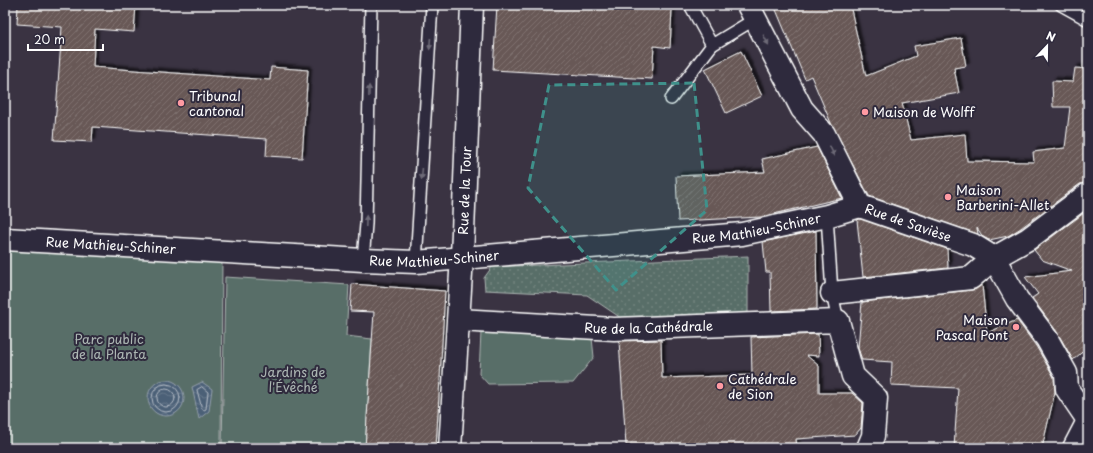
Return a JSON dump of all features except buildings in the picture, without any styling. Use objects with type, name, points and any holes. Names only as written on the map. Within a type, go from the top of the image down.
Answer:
[{"type":"street","name":"Rue de la Tour","points":[[450,448],[459,320],[472,5]]},
{"type":"street","name":"Rue de Savièse","points":[[752,12],[802,109],[824,134],[860,206],[974,245],[994,258],[1016,299],[1047,340],[1062,366],[1066,373],[1067,389],[1088,421]]},
{"type":"street","points":[[832,294],[971,278],[994,258],[1028,239],[1088,194]]},
{"type":"street","name":"Rue Mathieu-Schiner","points":[[5,240],[416,262],[742,234],[827,216],[860,206]]},
{"type":"street","name":"Rue de la Cathédrale","points":[[459,320],[614,329],[838,321]]},
{"type":"street","points":[[838,321],[853,376],[876,398],[873,436],[868,448]]},
{"type":"street","points":[[1074,448],[1088,421]]},
{"type":"lane","points":[[363,260],[366,224],[371,5]]},
{"type":"lane","points":[[416,262],[432,5]]},
{"type":"lane","points":[[690,5],[712,45]]},
{"type":"lane","points":[[1061,5],[1088,20]]},
{"type":"lane","points":[[671,99],[712,45],[752,12]]},
{"type":"lane","points":[[827,216],[832,294],[838,321]]},
{"type":"highlighted area","points":[[694,83],[707,210],[616,290],[528,188],[549,85]]},
{"type":"green space","name":"Parc public de la Planta","points":[[5,240],[222,252],[221,448],[5,448]]},
{"type":"green space","points":[[748,256],[748,315],[621,318],[587,295],[485,290],[484,278],[492,267]]},
{"type":"green space","name":"Jardins de l'Évêché","points":[[225,277],[349,285],[346,336],[372,339],[365,448],[222,448]]},
{"type":"green space","points":[[481,332],[592,338],[594,357],[573,383],[488,384],[479,374]]},
{"type":"green space","points":[[483,445],[599,446],[599,448],[480,448]]},
{"type":"water","points":[[170,380],[179,385],[183,391],[183,405],[179,411],[170,416],[162,416],[153,411],[149,405],[148,394],[153,385],[159,381]]},
{"type":"water","points":[[202,382],[212,389],[209,411],[199,419],[192,387]]},
{"type":"place","name":"Tribunal cantonal","points":[[181,103]]},
{"type":"place","name":"Maison de Wolff","points":[[865,112]]},
{"type":"place","name":"Maison Barberini-Allet","points":[[948,197]]},
{"type":"place","name":"Maison Pascal Pont","points":[[1016,327]]},
{"type":"place","name":"Cathédrale de Sion","points":[[720,386]]}]
